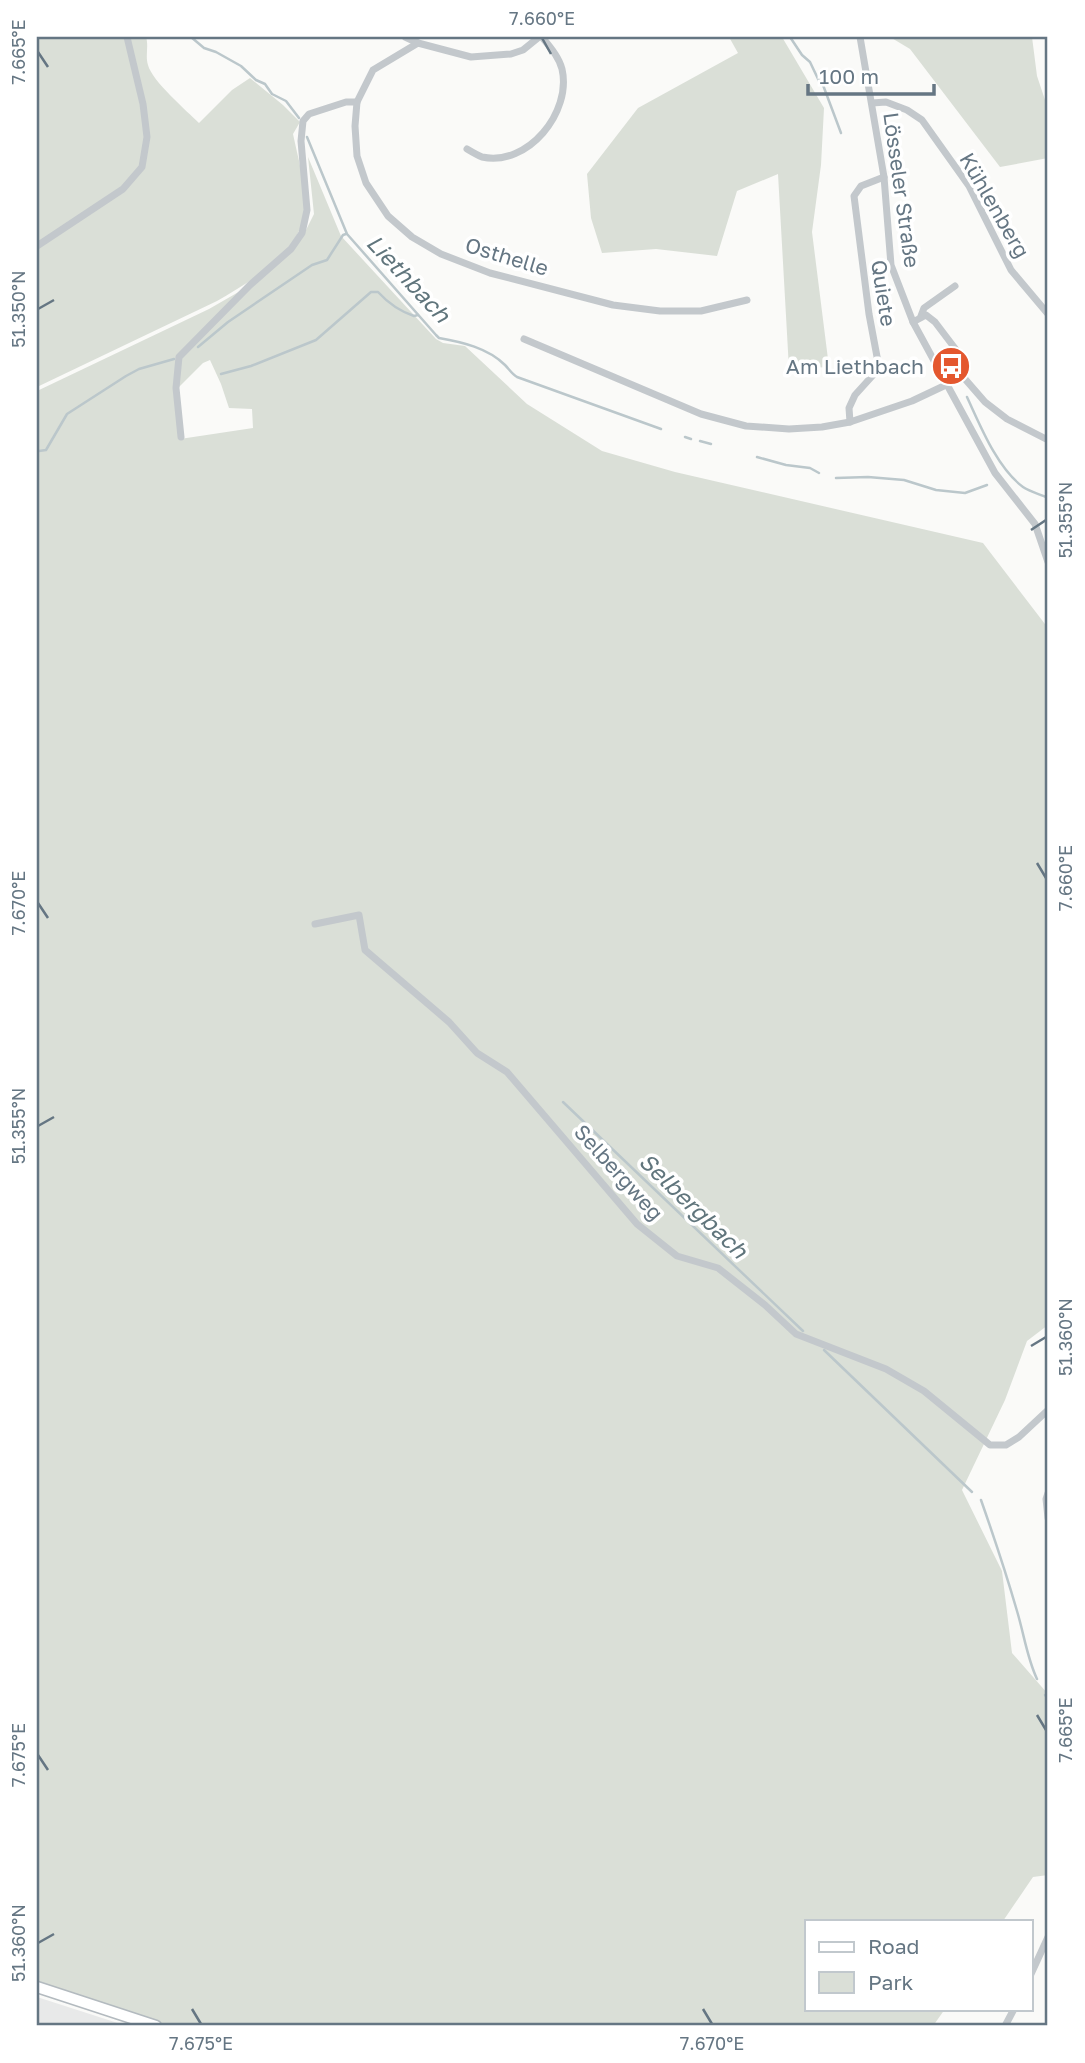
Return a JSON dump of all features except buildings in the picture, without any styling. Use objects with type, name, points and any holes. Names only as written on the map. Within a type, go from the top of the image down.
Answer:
[{"type":"main road","points":[[37,1987],[156,2026]]},
{"type":"street","points":[[37,246],[123,189],[142,167],[148,136],[127,37]]},
{"type":"street","points":[[405,37],[471,57],[511,54],[523,50],[541,37],[556,54],[563,70],[562,92],[548,127],[538,138],[516,153],[501,156],[480,156],[467,149]]},
{"type":"street","name":"Lösseler Straße","points":[[860,37],[884,177],[891,265],[913,322],[995,473],[1035,524],[1048,562]]},
{"type":"street","name":"Osthelle","points":[[418,43],[373,70],[357,102],[355,126],[357,156],[366,183],[388,216],[412,237],[441,254],[490,273],[613,304],[660,311],[701,312],[747,300]]},
{"type":"street","points":[[181,437],[176,388],[179,358],[250,285],[292,249],[302,233],[307,210],[301,141],[303,121],[309,114],[346,102],[357,102]]},
{"type":"street","name":"Kühlenberg","points":[[872,103],[897,106],[922,120],[969,186],[1010,270],[1048,314]]},
{"type":"street","name":"Quiete","points":[[850,422],[849,408],[852,401],[874,374],[878,362],[867,301],[854,196],[862,186],[884,177]]},
{"type":"street","points":[[921,316],[924,308],[956,286]]},
{"type":"street","points":[[913,322],[926,315],[935,322],[957,351],[965,379],[985,402],[1007,419],[1048,440]]},
{"type":"street","points":[[524,339],[701,414],[746,426],[789,429],[850,422],[912,401],[948,384]]},
{"type":"street","name":"Selbergweg","points":[[315,924],[359,915],[365,950],[449,1022],[477,1053],[507,1072],[638,1224],[677,1255],[719,1268],[796,1334],[886,1369],[924,1391],[990,1445],[1006,1445],[1019,1437],[1048,1410]]},
{"type":"street","points":[[1048,1493],[1048,1518]]},
{"type":"street","points":[[1032,1972],[1048,1937]]},
{"type":"street","points":[[1005,2026],[1013,2010]]},
{"type":"shaded area","points":[[37,1997],[127,2026],[37,2026]]},
{"type":"green space","points":[[37,37],[146,37],[147,62],[151,72],[199,123],[232,90],[250,78],[300,122],[293,134],[303,181],[305,210],[302,225],[285,252],[244,285],[217,301],[37,387]]},
{"type":"green space","points":[[729,37],[782,37],[824,108],[821,165],[812,232],[829,367],[789,369],[778,174],[737,191],[717,256],[656,249],[602,253],[591,218],[587,174],[638,108],[738,53]]},
{"type":"green space","points":[[890,37],[1032,37],[1037,76],[1048,109],[1048,158],[1000,167],[910,49]]},
{"type":"green space","points":[[308,157],[341,236],[436,339],[443,343],[465,346],[527,404],[602,451],[675,472],[983,543],[1048,628],[1048,1325],[1027,1341],[1005,1400],[962,1490],[1002,1571],[1012,1653],[1048,1694],[1048,1875],[1033,1877],[1004,1920],[805,1920],[805,2010],[944,2010],[933,2026],[158,2026],[37,1985],[37,391],[209,309],[242,290],[178,355],[173,388],[180,439],[253,428],[252,409],[229,408],[210,360],[203,363],[178,388],[181,358],[252,286],[293,250],[314,214]]},
{"type":"waterway","name":"Liethbach","points":[[191,37],[204,48],[241,66],[256,80],[265,84],[272,94],[286,101],[299,118]]},
{"type":"waterway","points":[[790,37],[810,62],[823,85],[841,133]]},
{"type":"waterway","name":"Liethbach","points":[[307,137],[347,234],[439,338],[483,350],[498,359],[517,377],[661,429]]},
{"type":"waterway","points":[[198,347],[228,322],[312,265],[327,260],[346,234]]},
{"type":"waterway","points":[[221,374],[251,366],[316,340],[371,292],[378,292],[390,304],[404,312],[418,315]]},
{"type":"waterway","points":[[951,358],[957,369]]},
{"type":"waterway","points":[[39,451],[46,450],[67,414],[139,369],[174,359]]},
{"type":"waterway","points":[[967,397],[1005,469],[1023,487],[1048,498]]},
{"type":"waterway","name":"Liethbach","points":[[685,437],[691,439]]},
{"type":"waterway","name":"Liethbach","points":[[700,441],[711,444]]},
{"type":"waterway","name":"Liethbach","points":[[757,457],[810,468],[819,473]]},
{"type":"waterway","name":"Liethbach","points":[[836,478],[904,480],[936,490],[965,493],[987,485]]},
{"type":"waterway","name":"Selbergbach","points":[[563,1102],[803,1331]]},
{"type":"waterway","name":"Selbergbach","points":[[824,1350],[972,1492]]},
{"type":"waterway","name":"Selbergbach","points":[[981,1500],[1037,1679]]},
{"type":"waterway","name":"Selbergbach","points":[[1045,1695],[1048,1699]]},
{"type":"place","name":"Am Liethbach","points":[[951,366]]}]
